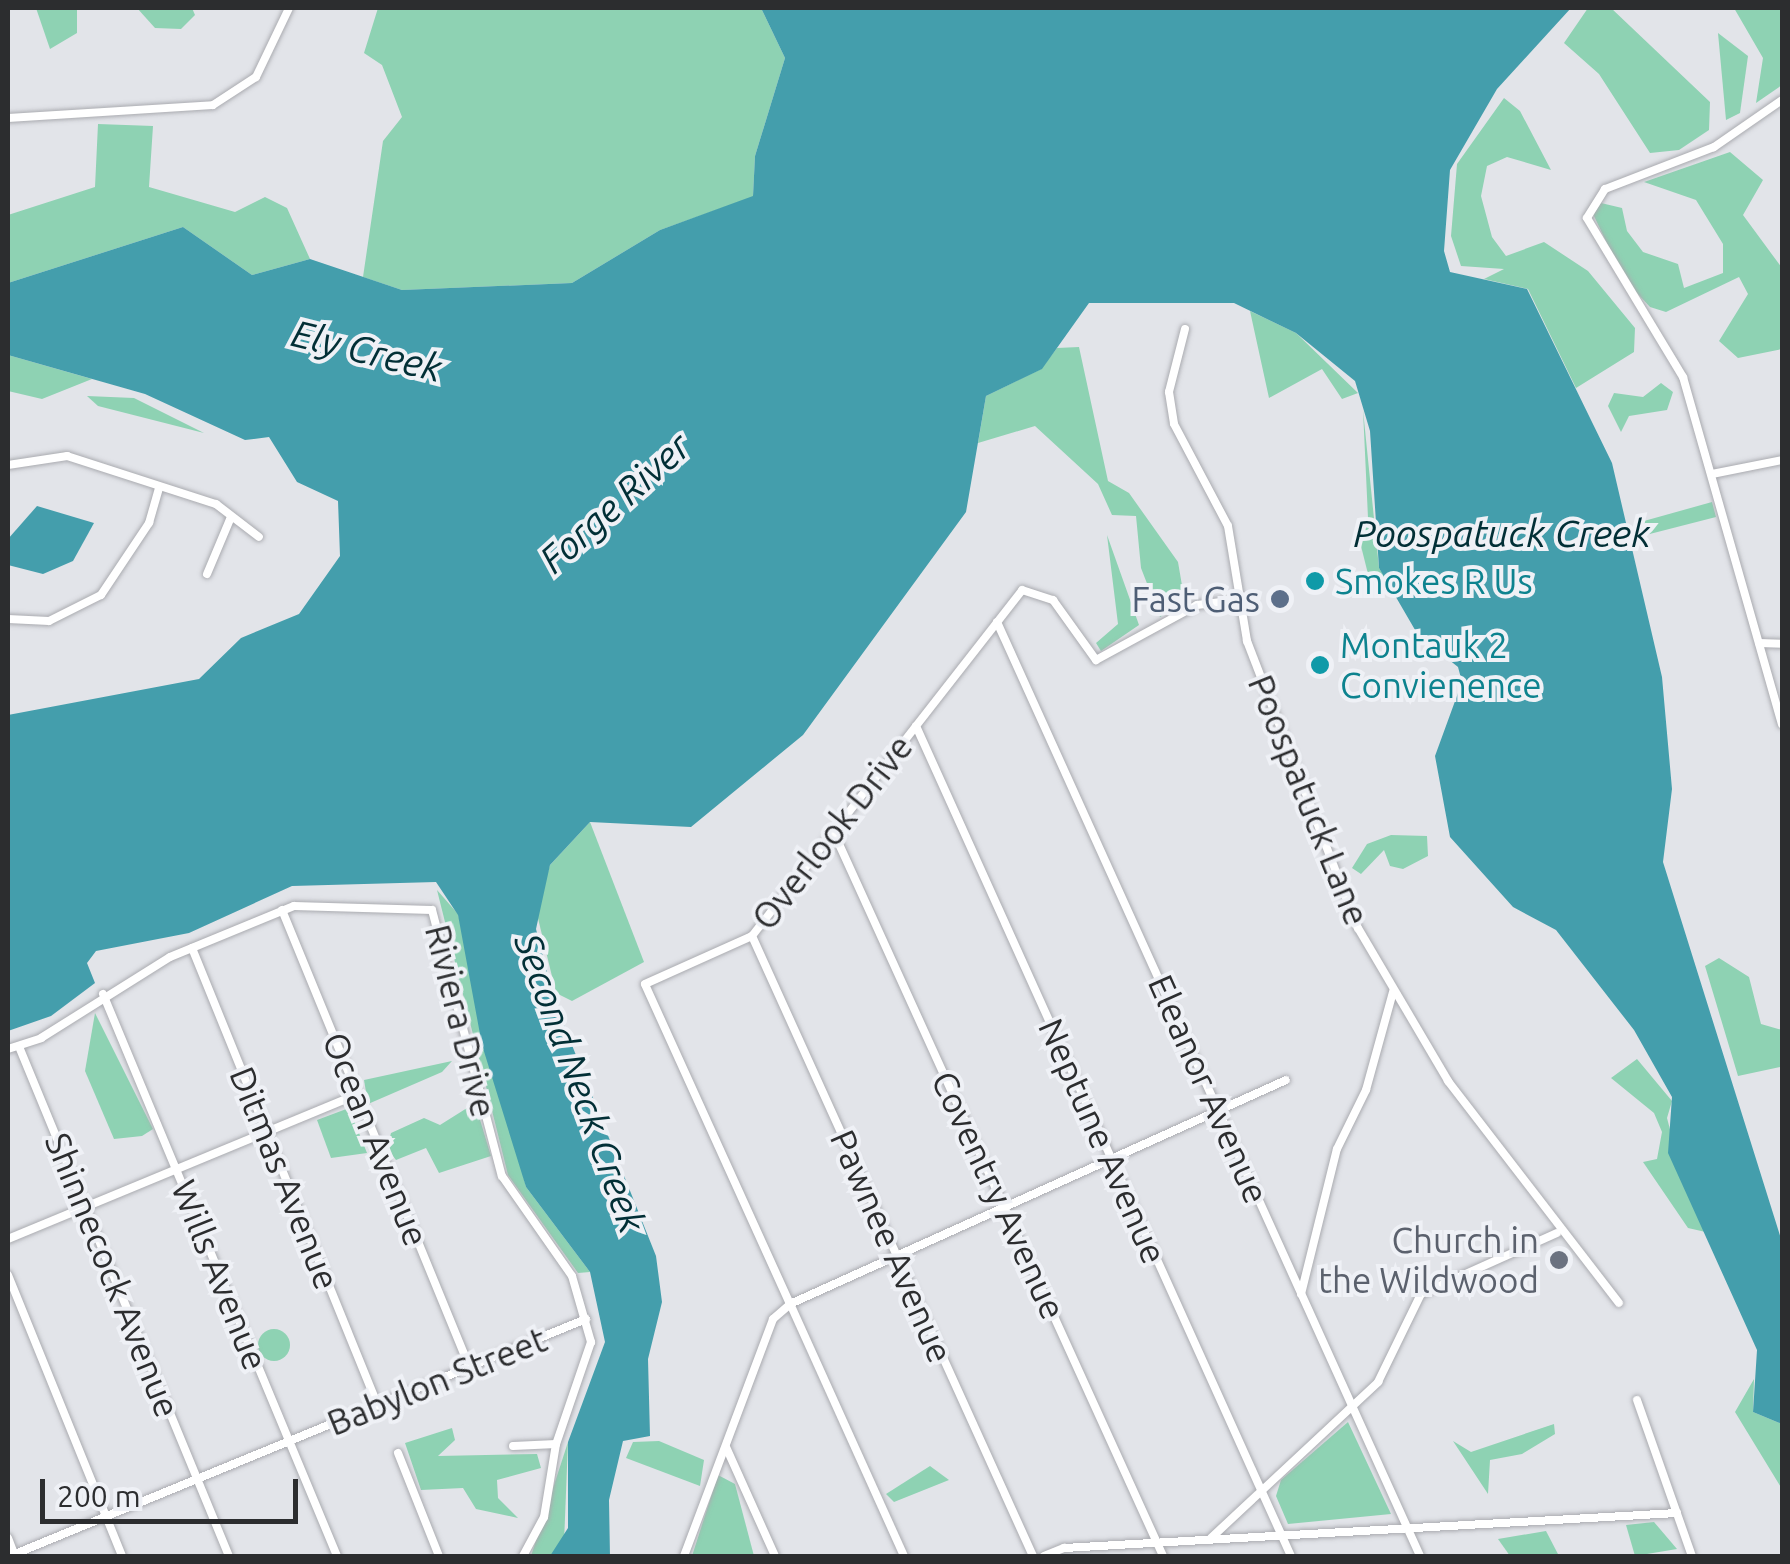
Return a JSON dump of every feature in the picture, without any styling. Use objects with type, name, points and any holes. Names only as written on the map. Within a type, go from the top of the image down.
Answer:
[{"type":"street","points":[[8,118],[213,106],[264,67],[289,8]]},
{"type":"street","points":[[1782,100],[1714,148],[1605,189],[1587,211],[1594,243],[1682,377],[1782,724]]},
{"type":"street","name":"Poospatuck Lane","points":[[1186,329],[1169,392],[1174,424],[1228,526],[1237,600],[1332,865],[1393,992],[1557,1233],[1619,1303]]},
{"type":"street","points":[[8,465],[66,456],[231,517],[259,537]]},
{"type":"street","points":[[1712,474],[1782,460]]},
{"type":"street","points":[[8,619],[49,620],[101,595],[149,524],[159,488]]},
{"type":"street","points":[[207,574],[231,517]]},
{"type":"street","name":"Overlook Drive","points":[[790,1304],[645,984],[752,936],[1022,590],[1038,589],[1096,660],[1197,604],[1237,600]]},
{"type":"street","name":"Eleanor Avenue","points":[[997,622],[1420,1556]]},
{"type":"street","points":[[1759,643],[1782,644]]},
{"type":"street","name":"Neptune Avenue","points":[[916,726],[1291,1556]]},
{"type":"street","name":"Coventry Avenue","points":[[834,833],[1163,1556]]},
{"type":"street","name":"Riviera Drive","points":[[20,1049],[103,994],[192,948],[282,910],[432,910],[502,1176],[572,1276],[591,1342],[556,1444],[544,1517],[523,1556]]},
{"type":"street","name":"Ocean Avenue","points":[[282,910],[470,1368]]},
{"type":"street","name":"Pawnee Avenue","points":[[752,936],[1032,1556]]},
{"type":"street","name":"Ditmas Avenue","points":[[192,948],[378,1406]]},
{"type":"street","points":[[1302,1294],[1337,1149],[1366,1090],[1393,992]]},
{"type":"street","name":"Wills Avenue","points":[[103,994],[337,1556]]},
{"type":"street","points":[[8,1049],[20,1049]]},
{"type":"street","name":"Shinnecock Avenue","points":[[20,1049],[228,1556]]},
{"type":"street","points":[[684,1556],[774,1319],[790,1304],[1286,1080]]},
{"type":"street","points":[[8,1238],[358,1094]]},
{"type":"street","points":[[1210,1538],[1378,1382],[1421,1294],[1557,1233]]},
{"type":"street","points":[[8,1275],[122,1556]]},
{"type":"street","points":[[790,1304],[904,1556]]},
{"type":"street","name":"Babylon Street","points":[[13,1556],[586,1319]]},
{"type":"street","points":[[1637,1400],[1692,1556]]},
{"type":"street","points":[[513,1446],[556,1444]]},
{"type":"street","points":[[725,1446],[775,1556]]},
{"type":"street","points":[[398,1453],[439,1556]]},
{"type":"street","points":[[1044,1556],[1210,1538],[1677,1514]]},
{"type":"street","points":[[8,1538],[13,1556]]},
{"type":"green space","points":[[36,8],[77,8],[77,33],[50,49]]},
{"type":"green space","points":[[137,8],[192,8],[195,15],[181,29],[155,28]]},
{"type":"green space","points":[[378,8],[761,8],[785,58],[755,156],[753,197],[660,230],[572,283],[402,290],[363,277],[383,141],[402,117],[382,65],[364,53]]},
{"type":"green space","points":[[1588,8],[1611,8],[1710,102],[1709,130],[1679,150],[1650,153],[1599,74],[1564,43]]},
{"type":"green space","points":[[1734,8],[1782,8],[1782,85],[1756,103],[1763,58]]},
{"type":"green space","points":[[1718,33],[1748,56],[1740,113],[1726,120]]},
{"type":"green space","points":[[1504,98],[1520,111],[1551,170],[1507,157],[1487,166],[1481,196],[1492,237],[1506,256],[1544,242],[1588,271],[1635,328],[1634,352],[1576,388],[1528,289],[1484,279],[1504,269],[1461,266],[1451,236],[1457,164]]},
{"type":"green space","points":[[98,124],[153,126],[149,187],[235,212],[265,197],[287,208],[310,259],[252,275],[183,227],[8,283],[8,215],[95,187]]},
{"type":"green space","points":[[1730,152],[1763,180],[1743,215],[1782,268],[1782,349],[1738,358],[1719,341],[1748,294],[1739,277],[1666,312],[1650,307],[1624,279],[1593,214],[1601,203],[1622,208],[1627,231],[1643,252],[1678,264],[1684,288],[1723,273],[1723,244],[1696,200],[1644,182]]},
{"type":"green space","points":[[1250,311],[1296,333],[1358,393],[1342,399],[1322,369],[1269,398]]},
{"type":"green space","points":[[1079,347],[1108,481],[1129,493],[1178,562],[1185,603],[1160,617],[1141,568],[1136,516],[1112,515],[1098,484],[1035,426],[978,443],[986,396],[1041,369],[1057,348]]},
{"type":"green space","points":[[8,355],[92,379],[42,399],[8,391]]},
{"type":"green space","points":[[1661,383],[1673,392],[1667,410],[1629,416],[1621,432],[1608,406],[1614,393],[1643,397]]},
{"type":"green space","points":[[87,396],[134,398],[204,433],[98,406]]},
{"type":"green space","points":[[1363,410],[1379,568],[1386,579],[1369,578],[1359,538],[1368,518]]},
{"type":"green space","points":[[1712,502],[1716,517],[1638,537],[1644,521]]},
{"type":"green space","points":[[1107,535],[1139,625],[1101,651],[1096,643],[1118,624]]},
{"type":"green space","points":[[590,822],[644,962],[572,1001],[556,993],[536,910],[550,865]]},
{"type":"green space","points":[[1391,835],[1427,836],[1428,856],[1403,869],[1390,866],[1384,850],[1361,874],[1352,868],[1367,844]]},
{"type":"green space","points":[[437,890],[458,914],[526,1187],[590,1272],[578,1273],[508,1175]]},
{"type":"green space","points":[[1719,958],[1749,977],[1761,1024],[1782,1030],[1780,1067],[1738,1076],[1705,966]]},
{"type":"green space","points":[[95,1013],[153,1129],[142,1136],[114,1139],[85,1071]]},
{"type":"green space","points":[[1637,1059],[1672,1101],[1667,1118],[1686,1191],[1710,1233],[1688,1228],[1643,1162],[1657,1159],[1662,1132],[1654,1113],[1611,1078]]},
{"type":"green space","points":[[452,1061],[442,1072],[368,1104],[364,1080]]},
{"type":"green space","points":[[475,1103],[491,1156],[439,1173],[426,1148],[396,1160],[387,1148],[391,1133],[424,1118],[440,1125]]},
{"type":"green space","points":[[349,1108],[367,1153],[331,1158],[317,1120]]},
{"type":"green space","points":[[274,1329],[285,1334],[290,1345],[285,1356],[274,1361],[263,1356],[258,1345],[263,1334]]},
{"type":"green space","points":[[1754,1379],[1753,1412],[1782,1424],[1782,1489],[1735,1412]]},
{"type":"green space","points":[[1348,1422],[1391,1514],[1288,1524],[1276,1496],[1281,1480]]},
{"type":"green space","points":[[1554,1424],[1555,1434],[1522,1454],[1490,1460],[1488,1494],[1453,1441],[1471,1452]]},
{"type":"green space","points":[[452,1428],[455,1440],[438,1456],[537,1454],[541,1468],[497,1480],[498,1498],[518,1518],[476,1509],[463,1488],[421,1490],[405,1443]]},
{"type":"green space","points":[[659,1441],[704,1460],[700,1486],[626,1458],[633,1442]]},
{"type":"green space","points":[[568,1442],[564,1543],[550,1556],[531,1556]]},
{"type":"green space","points":[[930,1466],[949,1480],[894,1502],[886,1494]]},
{"type":"green space","points":[[718,1475],[735,1484],[754,1556],[692,1556]]},
{"type":"green space","points":[[1654,1522],[1677,1549],[1635,1556],[1626,1525]]},
{"type":"green space","points":[[1546,1531],[1559,1556],[1510,1556],[1498,1539]]},
{"type":"water","points":[[761,8],[1571,8],[1497,89],[1450,170],[1444,251],[1450,272],[1527,289],[1612,463],[1662,677],[1672,789],[1663,862],[1782,1242],[1782,1424],[1753,1412],[1757,1350],[1668,1153],[1672,1097],[1634,1030],[1556,930],[1513,907],[1450,837],[1435,756],[1462,682],[1458,667],[1418,635],[1379,568],[1370,431],[1355,381],[1296,333],[1234,303],[1089,303],[1042,369],[986,396],[966,512],[803,735],[691,827],[590,822],[550,865],[536,929],[554,1000],[656,1256],[662,1302],[648,1359],[650,1436],[623,1441],[609,1500],[610,1556],[550,1556],[568,1528],[568,1442],[605,1342],[590,1272],[526,1187],[482,1045],[458,915],[436,882],[292,886],[189,933],[96,951],[87,963],[95,983],[51,1016],[8,1031],[8,715],[199,679],[241,638],[299,614],[340,556],[338,501],[297,482],[269,437],[245,440],[145,394],[8,355],[8,283],[183,227],[252,275],[310,259],[402,290],[572,283],[660,230],[753,196],[755,156],[785,58]]},
{"type":"water","points":[[37,506],[94,523],[73,561],[43,574],[8,565],[8,539]]},
{"type":"place","name":"Smokes R Us","points":[[1315,581]]},
{"type":"place","name":"Fast Gas","points":[[1280,599]]},
{"type":"place","name":"Montauk 2 Convienence","points":[[1320,665]]},
{"type":"place","name":"Church in the Wildwood","points":[[1559,1260]]},
{"type":"water label","name":"Ely Creek","points":[[367,351]]},
{"type":"water label","name":"Forge River","points":[[615,503]]},
{"type":"water label","name":"Poospatuck Creek","points":[[1502,534]]},
{"type":"water label","name":"Second Neck Creek","points":[[580,1083]]}]
